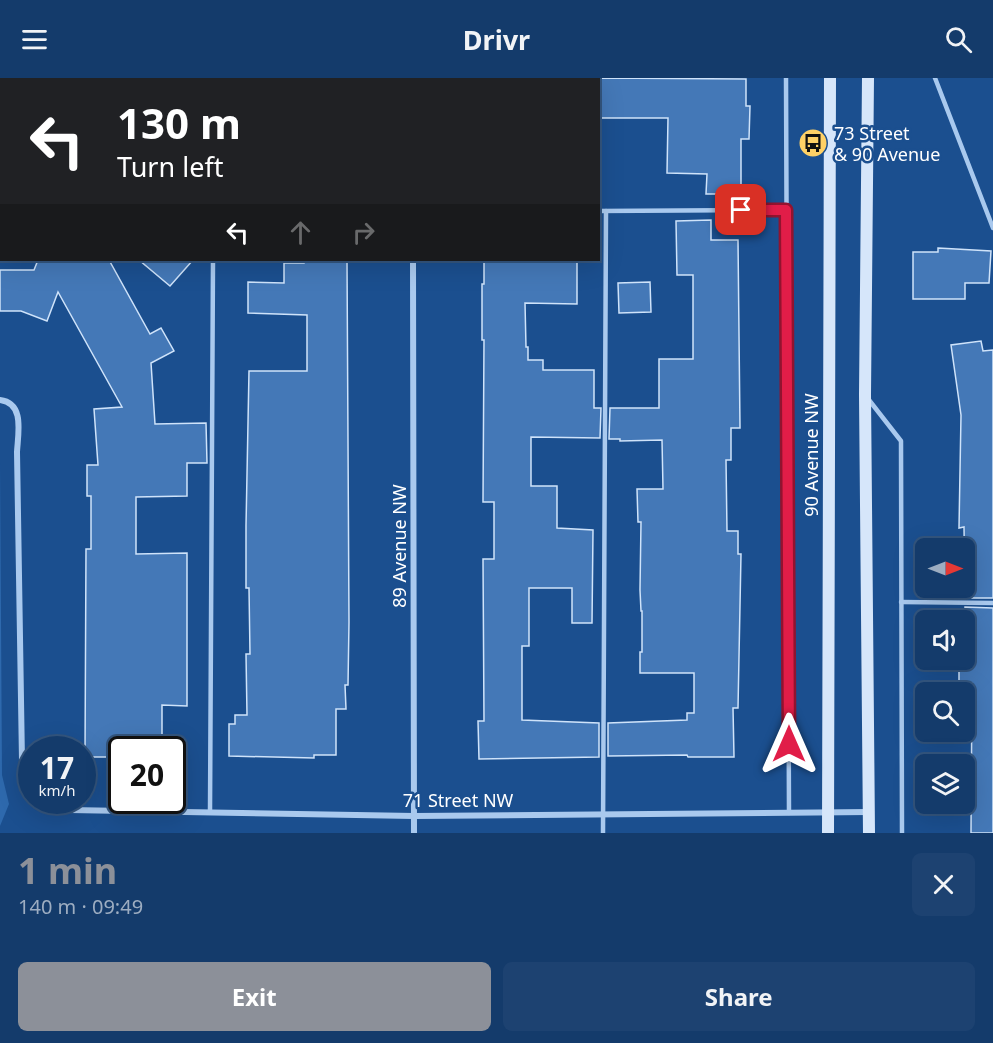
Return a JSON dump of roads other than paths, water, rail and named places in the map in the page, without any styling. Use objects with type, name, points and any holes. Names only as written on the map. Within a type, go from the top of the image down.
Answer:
[{"type":"main road","name":"90 Avenue NW","points":[[828,833],[830,78]]},
{"type":"main road","points":[[868,78],[865,395],[870,833]]},
{"type":"street","name":"89 Avenue NW","points":[[413,261],[414,833]]},
{"type":"street","points":[[0,400],[12,403],[18,417],[22,736]]},
{"type":"street","name":"71 Street NW","points":[[96,811],[414,816],[870,812]]},
{"type":"lane","name":"90 Avenue NW","points":[[786,78],[789,814]]},
{"type":"lane","points":[[935,78],[993,228]]},
{"type":"lane","points":[[600,211],[786,210]]},
{"type":"lane","points":[[603,833],[606,211]]},
{"type":"lane","points":[[210,812],[213,261]]},
{"type":"lane","points":[[865,395],[901,441],[902,833]]},
{"type":"lane","points":[[901,602],[993,603]]},
{"type":"place","name":"73 Street & 90 Avenue","points":[[813,143]]}]
